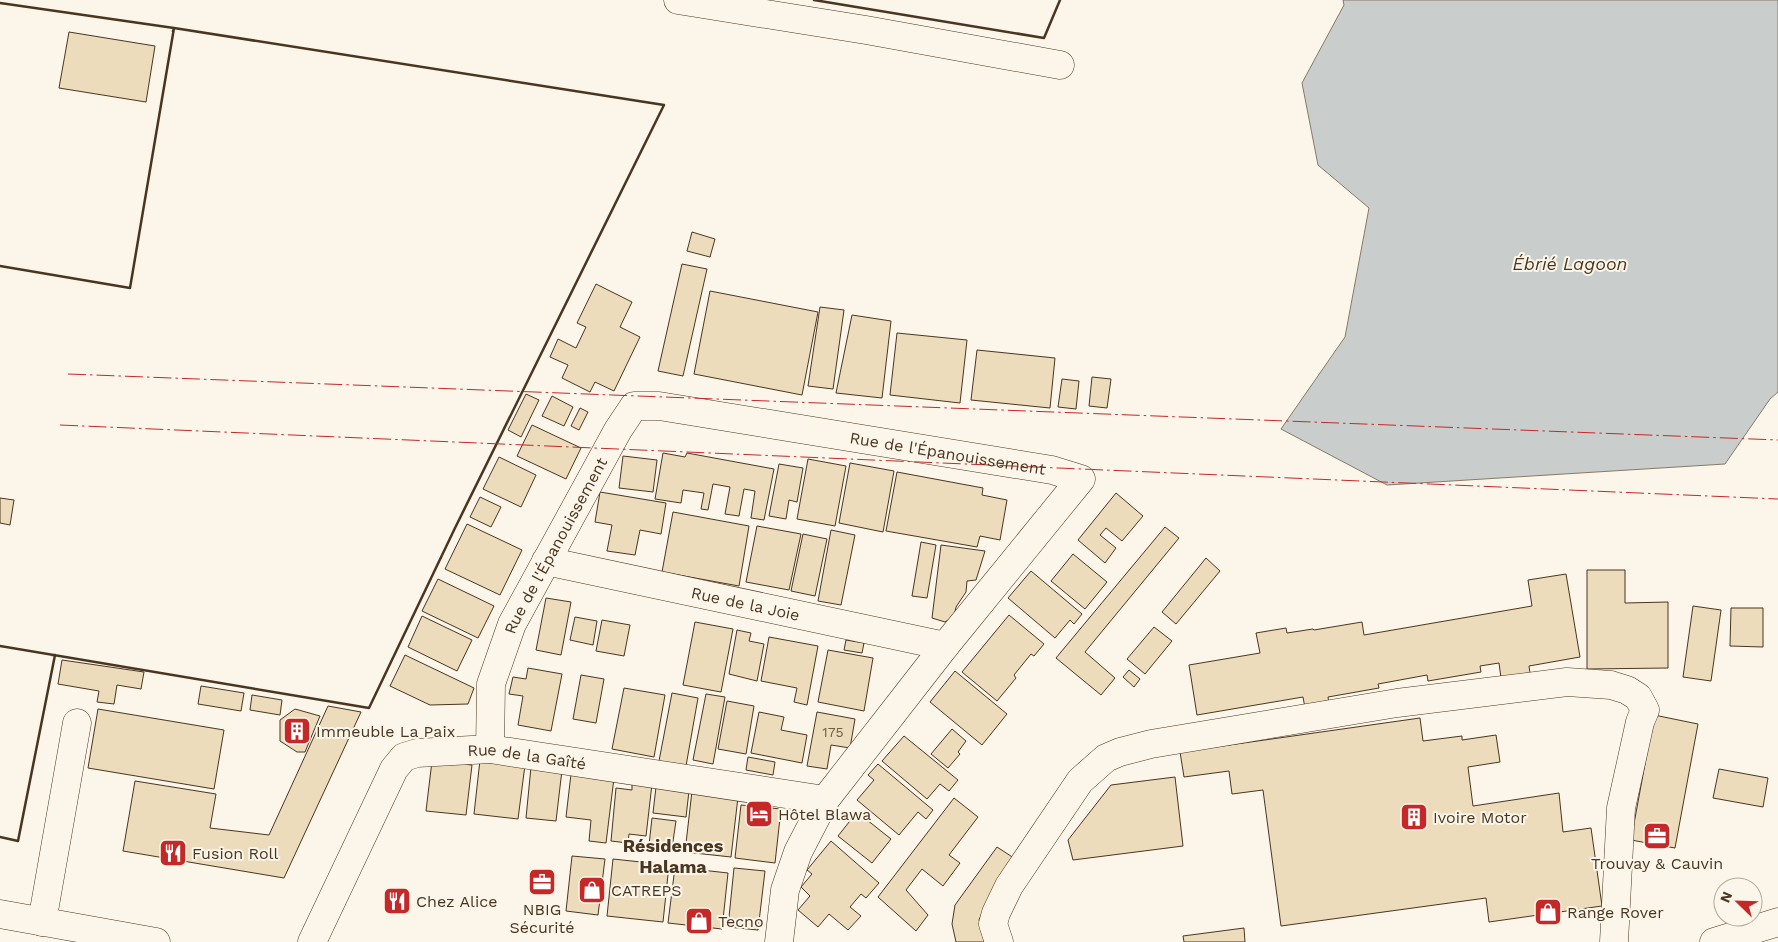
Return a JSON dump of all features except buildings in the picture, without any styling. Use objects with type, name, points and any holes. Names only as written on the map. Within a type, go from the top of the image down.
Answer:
[{"type":"street","points":[[678,0],[866,30],[1060,65]]},
{"type":"street","name":"Rue de l'Épanouissement","points":[[490,749],[492,684],[512,624],[618,430],[634,406],[658,406],[1052,470],[1081,479],[945,646],[825,800],[798,852],[787,883],[779,942]]},
{"type":"street","name":"Rue de la Joie","points":[[546,561],[945,646]]},
{"type":"street","points":[[999,942],[993,924],[996,913],[1009,886],[1080,781],[1106,758],[1120,752],[1151,744],[1397,702],[1567,682],[1612,685],[1627,690],[1638,697],[1645,710],[1640,722],[1621,808],[1614,942]]},
{"type":"street","points":[[42,922],[77,723]]},
{"type":"street","name":"Rue de la Gaîté","points":[[312,942],[394,769],[404,757],[417,752],[490,749],[825,800]]},
{"type":"street","points":[[0,914],[156,942]]},
{"type":"street","points":[[1714,942],[1778,922]]},
{"type":"water","name":"Ébrié Lagoon","points":[[1343,0],[1778,0],[1778,392],[1770,399],[1725,464],[1387,485],[1281,429],[1345,337],[1369,208],[1318,165],[1302,83],[1344,5]]},
{"type":"wall","points":[[814,0],[1044,38],[1060,0]]},
{"type":"wall","points":[[0,3],[174,28],[173,31]]},
{"type":"wall","points":[[0,266],[130,288],[174,28],[664,105],[455,528],[369,708],[0,646]]},
{"type":"wall","points":[[0,837],[18,841],[55,655],[52,655]]},
{"type":"power","points":[[68,374],[1778,440]]},
{"type":"power","points":[[60,425],[1778,499]]},
{"type":"place","name":"Immeuble La Paix","points":[[297,731]]},
{"type":"place","name":"Hôtel Blawa","points":[[759,814]]},
{"type":"place","name":"Ivoire Motor","points":[[1414,817]]},
{"type":"place","name":"Trouvay & Cauvin","points":[[1657,836]]},
{"type":"place","name":"Fusion Roll","points":[[173,853]]},
{"type":"place","name":"NBIG Sécurité","points":[[542,882]]},
{"type":"place","name":"CATREPS","points":[[592,890]]},
{"type":"place","name":"Chez Alice","points":[[397,901]]},
{"type":"place","name":"Range Rover","points":[[1548,912]]},
{"type":"place","name":"Tecno","points":[[699,921]]},
{"type":"district","name":"Résidences Halama","points":[[673,856]]}]
